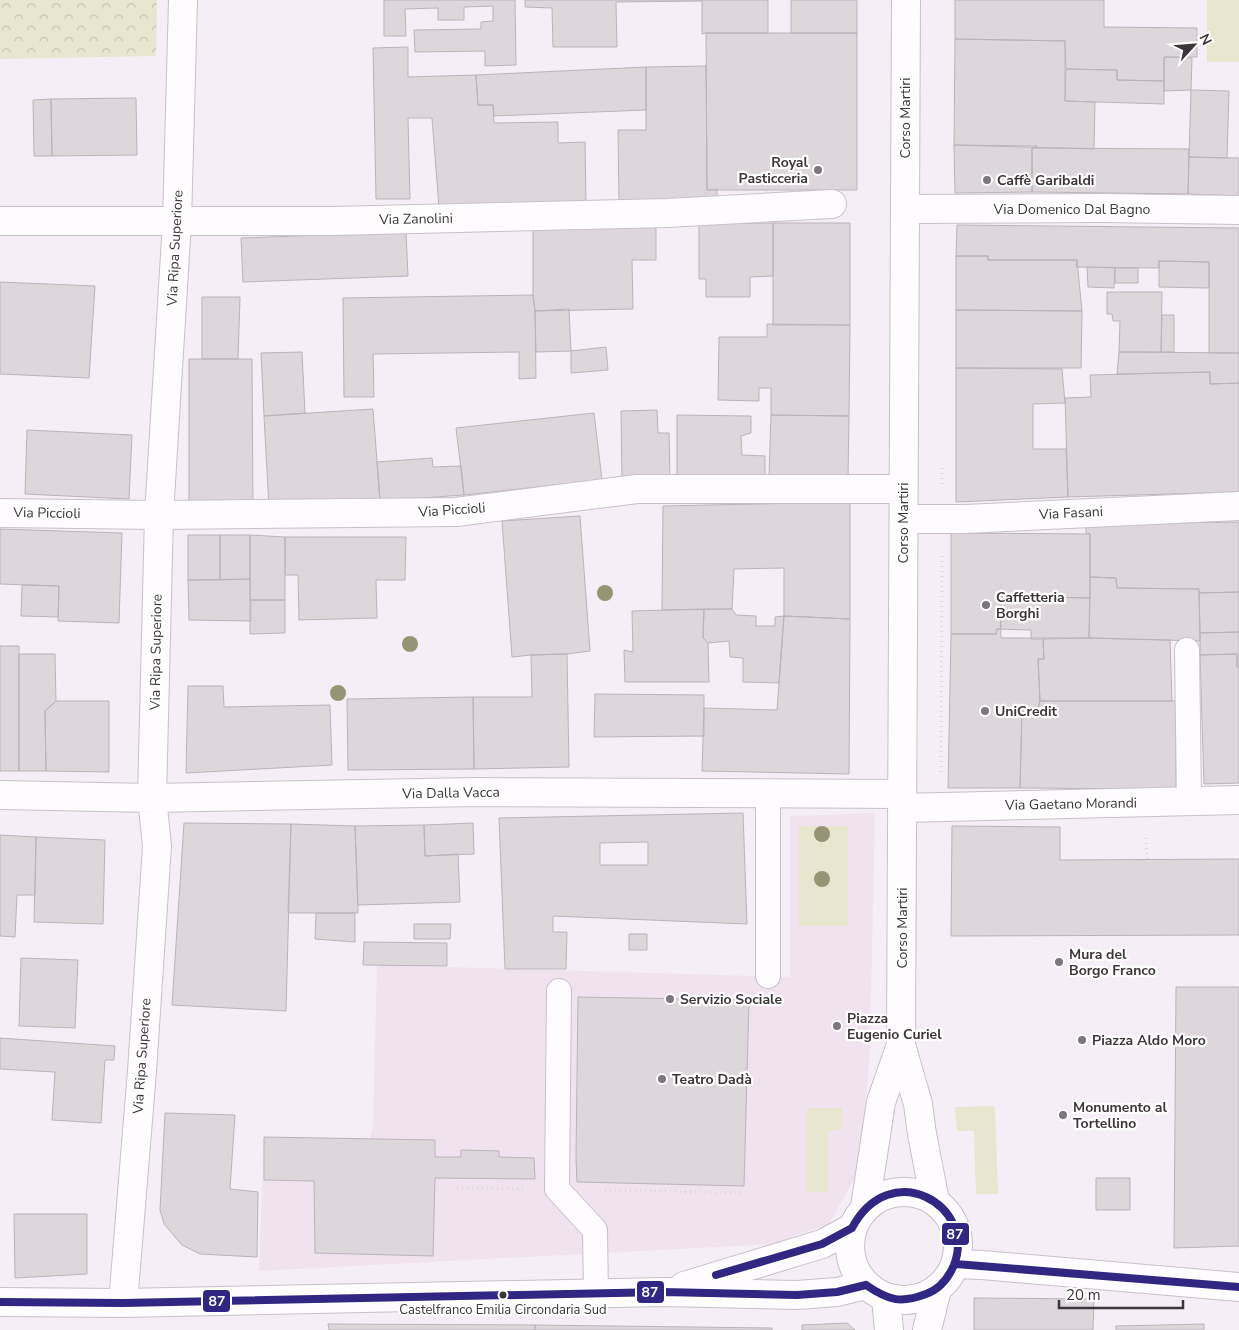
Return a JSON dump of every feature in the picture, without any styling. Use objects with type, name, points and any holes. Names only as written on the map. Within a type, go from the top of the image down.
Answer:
[{"type":"street","name":"Via Ripa Superiore","points":[[123,1303],[142,1072],[157,846],[152,798],[159,515],[177,222],[184,0]]},
{"type":"street","name":"Corso Martiri","points":[[906,0],[901,1045],[918,1104],[935,1201]]},
{"type":"street","name":"Via Zanolini","points":[[0,221],[333,221],[667,213],[832,204]]},
{"type":"street","name":"Via Domenico Dal Bagno","points":[[905,209],[1103,208],[1239,210]]},
{"type":"street","name":"Via Piccioli","points":[[0,512],[159,515],[456,512],[637,489],[903,489]]},
{"type":"street","name":"Via Fasani","points":[[904,519],[965,519],[1239,506]]},
{"type":"street","name":"Via Dalla Vacca","points":[[0,795],[152,798],[476,792],[768,793],[902,801]]},
{"type":"street","name":"Via Gaetano Morandi","points":[[902,801],[1239,800]]},
{"type":"street","name":"Corso Martiri","points":[[889,1330],[876,1291],[854,1268],[849,1248],[859,1217],[881,1102],[901,1045]]},
{"type":"street","points":[[0,1302],[123,1303],[596,1295],[663,1292],[797,1295],[876,1291],[904,1300],[922,1297],[937,1289],[949,1278],[956,1264],[959,1246],[956,1229],[948,1213],[935,1201],[922,1194],[906,1191],[892,1192],[878,1198],[859,1217],[822,1244],[663,1292]]},
{"type":"street","points":[[956,1264],[1239,1287]]},
{"type":"street","points":[[927,1330],[937,1289]]},
{"type":"lane","points":[[1187,650],[1189,801]]},
{"type":"lane","points":[[768,793],[768,976]]},
{"type":"lane","points":[[560,991],[557,1189],[595,1230],[596,1295]]},
{"type":"path","points":[[1146,850],[1147,859]]},
{"type":"shaded area","points":[[875,813],[870,1045],[866,1104],[855,1178],[829,1224],[772,1244],[259,1271],[264,1137],[370,1138],[373,1124],[377,965],[790,977],[790,816]]},
{"type":"green space","points":[[0,0],[157,0],[156,56],[0,59]]},
{"type":"green space","points":[[1207,0],[1239,0],[1239,62],[1207,62]]},
{"type":"green space","points":[[799,826],[848,826],[848,926],[799,926]]},
{"type":"green space","points":[[995,1106],[998,1194],[976,1194],[974,1131],[957,1131],[955,1107]]},
{"type":"green space","points":[[807,1108],[842,1108],[842,1130],[828,1130],[828,1192],[807,1192]]},
{"type":"building","points":[[384,0],[515,0],[516,65],[485,66],[485,51],[415,52],[414,30],[481,29],[481,22],[493,21],[493,6],[464,7],[464,20],[438,20],[438,8],[405,9],[406,36],[384,36]]},
{"type":"building","points":[[525,0],[768,0],[768,33],[702,34],[702,1],[616,2],[617,47],[553,47],[552,8],[525,7]]},
{"type":"building","points":[[791,0],[857,0],[857,33],[791,33]]},
{"type":"building","points":[[955,0],[1104,0],[1104,27],[1197,28],[1197,57],[1164,57],[1164,81],[1117,80],[1117,70],[1066,69],[1065,41],[955,39]]},
{"type":"building","points":[[706,33],[857,33],[857,190],[707,190]]},
{"type":"building","points":[[955,39],[1065,41],[1065,101],[1095,102],[1094,149],[954,145]]},
{"type":"building","points":[[408,47],[408,77],[476,75],[478,105],[493,105],[494,123],[558,122],[558,143],[585,142],[586,204],[439,207],[432,118],[408,118],[410,199],[376,199],[373,48]]},
{"type":"building","points":[[1164,57],[1192,58],[1191,90],[1164,91]]},
{"type":"building","points":[[706,66],[707,190],[717,189],[717,200],[619,202],[618,130],[646,130],[646,67]]},
{"type":"building","points":[[646,67],[646,110],[494,116],[493,105],[478,105],[476,75]]},
{"type":"building","points":[[1066,69],[1117,70],[1117,80],[1164,81],[1164,104],[1065,101]]},
{"type":"building","points":[[1191,90],[1229,91],[1227,158],[1189,157]]},
{"type":"building","points":[[136,98],[137,155],[52,156],[51,99]]},
{"type":"building","points":[[51,99],[52,156],[34,156],[33,100]]},
{"type":"building","points":[[954,145],[1037,146],[1032,148],[1032,192],[955,193]]},
{"type":"building","points":[[1032,148],[1189,149],[1188,194],[1032,192]]},
{"type":"building","points":[[1189,157],[1239,158],[1239,196],[1188,194]]},
{"type":"building","points":[[699,223],[773,223],[773,276],[750,277],[750,297],[706,297],[706,279],[699,279]]},
{"type":"building","points":[[773,223],[850,223],[850,325],[773,325]]},
{"type":"building","points":[[957,225],[1239,228],[1239,353],[1209,353],[1209,262],[1159,261],[1159,268],[1076,267],[1077,260],[988,260],[988,256],[956,256]]},
{"type":"building","points":[[656,226],[656,260],[632,260],[633,309],[535,311],[533,295],[533,227]]},
{"type":"building","points":[[406,232],[408,276],[243,282],[241,238]]},
{"type":"building","points":[[956,256],[988,256],[988,260],[1077,260],[1082,311],[956,310]]},
{"type":"building","points":[[1159,261],[1209,262],[1209,288],[1159,287]]},
{"type":"building","points":[[1087,267],[1115,268],[1114,288],[1088,287]]},
{"type":"building","points":[[1115,268],[1138,268],[1138,283],[1115,283]]},
{"type":"building","points":[[0,282],[95,286],[89,378],[0,374]]},
{"type":"building","points":[[1107,292],[1162,292],[1161,352],[1119,352],[1120,321],[1113,321],[1112,314],[1107,314]]},
{"type":"building","points":[[533,295],[536,378],[519,379],[519,352],[373,354],[374,397],[344,397],[343,298]]},
{"type":"building","points":[[202,297],[240,297],[238,359],[202,359]]},
{"type":"building","points":[[569,309],[571,351],[536,352],[535,311]]},
{"type":"building","points":[[956,310],[1082,311],[1081,368],[956,368]]},
{"type":"building","points":[[1162,315],[1174,315],[1174,352],[1161,352]]},
{"type":"building","points":[[767,324],[850,325],[849,416],[771,415],[771,388],[759,388],[759,401],[718,400],[719,337],[767,337]]},
{"type":"building","points":[[606,347],[608,370],[571,373],[571,351]]},
{"type":"building","points":[[302,352],[305,413],[264,416],[261,353]]},
{"type":"building","points":[[1119,352],[1239,353],[1239,383],[1210,384],[1210,372],[1117,374]]},
{"type":"building","points":[[189,359],[252,359],[253,512],[189,512]]},
{"type":"building","points":[[956,368],[1062,369],[1065,403],[1033,404],[1033,449],[1066,449],[1068,497],[956,502]]},
{"type":"building","points":[[1210,372],[1210,384],[1239,383],[1239,492],[1068,497],[1065,398],[1091,397],[1090,375]]},
{"type":"building","points":[[373,409],[380,501],[269,508],[264,416]]},
{"type":"building","points":[[657,410],[658,433],[669,433],[670,480],[622,481],[621,411]]},
{"type":"building","points":[[594,413],[602,480],[464,495],[456,428]]},
{"type":"building","points":[[677,415],[751,416],[751,433],[741,436],[742,455],[765,456],[765,481],[677,481]]},
{"type":"building","points":[[771,415],[849,416],[848,478],[769,476]]},
{"type":"building","points":[[27,430],[132,435],[129,499],[25,494]]},
{"type":"building","points":[[432,458],[433,467],[461,466],[464,495],[380,501],[377,462]]},
{"type":"building","points":[[850,502],[850,619],[784,616],[784,568],[734,569],[732,609],[662,610],[663,506]]},
{"type":"building","points":[[580,516],[590,651],[512,657],[502,521]]},
{"type":"building","points":[[1239,522],[1239,592],[1199,593],[1199,589],[1117,588],[1116,578],[1090,577],[1090,534],[1086,533],[1086,524]]},
{"type":"building","points":[[0,529],[122,533],[119,623],[58,621],[59,586],[0,584]]},
{"type":"building","points":[[951,533],[1090,534],[1090,598],[1000,596],[1001,629],[997,629],[996,634],[951,634]]},
{"type":"building","points":[[188,535],[220,535],[220,580],[188,580]]},
{"type":"building","points":[[220,535],[250,535],[250,579],[220,580]]},
{"type":"building","points":[[250,535],[285,537],[285,600],[250,600]]},
{"type":"building","points":[[285,537],[406,537],[405,580],[376,580],[377,618],[299,620],[298,575],[285,575]]},
{"type":"building","points":[[1090,577],[1116,578],[1117,588],[1199,589],[1200,641],[1089,638]]},
{"type":"building","points":[[250,579],[251,621],[189,620],[188,580]]},
{"type":"building","points":[[22,585],[59,586],[58,617],[21,616]]},
{"type":"building","points":[[1239,592],[1239,632],[1200,633],[1199,593]]},
{"type":"building","points":[[1000,596],[1090,598],[1089,638],[1001,638]]},
{"type":"building","points":[[250,600],[285,600],[285,633],[250,634]]},
{"type":"building","points":[[704,609],[732,609],[736,615],[756,616],[756,626],[775,626],[775,617],[784,616],[779,683],[743,682],[743,658],[730,657],[729,641],[708,643],[703,638]]},
{"type":"building","points":[[704,609],[703,638],[708,643],[709,682],[625,682],[624,650],[633,652],[632,611]]},
{"type":"building","points":[[784,616],[850,619],[849,774],[702,771],[704,708],[777,710]]},
{"type":"building","points":[[997,629],[1031,630],[1031,639],[1043,639],[1044,659],[1038,659],[1040,701],[1037,711],[1022,711],[1020,788],[948,788],[951,634],[996,634]]},
{"type":"building","points":[[1239,632],[1239,667],[1237,667],[1237,654],[1200,655],[1200,633]]},
{"type":"building","points":[[1043,639],[1170,640],[1172,701],[1040,701],[1038,659],[1044,659]]},
{"type":"building","points":[[0,646],[19,646],[19,771],[0,771]]},
{"type":"building","points":[[19,654],[55,654],[56,701],[45,711],[46,771],[19,771]]},
{"type":"building","points":[[567,654],[569,767],[474,769],[473,697],[532,697],[531,655]]},
{"type":"building","points":[[1237,654],[1237,667],[1239,667],[1239,783],[1204,784],[1200,655]]},
{"type":"building","points":[[188,686],[223,686],[224,707],[330,705],[332,765],[186,773]]},
{"type":"building","points":[[595,694],[704,695],[704,736],[594,737]]},
{"type":"building","points":[[473,697],[474,769],[348,770],[347,699]]},
{"type":"building","points":[[56,701],[109,701],[109,772],[46,771],[45,711]]},
{"type":"building","points":[[1040,701],[1176,701],[1176,789],[1020,788],[1022,711],[1037,711]]},
{"type":"building","points":[[743,813],[747,924],[553,916],[553,932],[567,932],[566,969],[505,969],[499,818]],"holes":[[[648,842],[648,865],[600,865],[600,843]]]},
{"type":"building","points":[[184,823],[291,824],[286,1011],[172,1005]]},
{"type":"building","points":[[473,823],[474,854],[425,856],[424,825]]},
{"type":"building","points":[[291,824],[355,826],[358,913],[288,913]]},
{"type":"building","points":[[424,825],[425,856],[458,854],[460,902],[358,905],[355,826]]},
{"type":"building","points":[[952,826],[1060,827],[1060,860],[1239,859],[1239,935],[951,936]]},
{"type":"building","points":[[0,835],[36,837],[35,895],[17,895],[15,937],[0,936]]},
{"type":"building","points":[[36,837],[105,840],[103,924],[34,922]]},
{"type":"building","points":[[316,913],[355,913],[355,942],[315,939]]},
{"type":"building","points":[[414,924],[451,924],[450,939],[414,939]]},
{"type":"building","points":[[629,934],[647,934],[647,950],[629,950]]},
{"type":"building","points":[[364,942],[447,943],[447,966],[363,965]]},
{"type":"building","points":[[21,958],[78,960],[75,1028],[19,1026]]},
{"type":"building","points":[[1176,987],[1239,987],[1239,1246],[1174,1248]]},
{"type":"building","name":"Teatro Dadà","points":[[578,997],[749,1000],[744,1186],[577,1182]]},
{"type":"building","points":[[0,1038],[115,1046],[114,1060],[105,1060],[101,1123],[52,1120],[55,1072],[0,1069]]},
{"type":"building","points":[[165,1113],[235,1115],[230,1189],[258,1192],[257,1257],[200,1254],[182,1245],[164,1224],[160,1210]]},
{"type":"building","points":[[264,1137],[435,1140],[435,1157],[461,1157],[461,1150],[499,1151],[499,1157],[534,1158],[535,1179],[435,1178],[433,1256],[315,1253],[314,1181],[264,1180]]},
{"type":"building","points":[[1096,1178],[1130,1178],[1130,1210],[1096,1210]]},
{"type":"building","points":[[14,1214],[87,1214],[87,1274],[15,1278]]},
{"type":"building","points":[[974,1298],[1094,1299],[1093,1330],[974,1330]]},
{"type":"building","points":[[847,1323],[855,1330],[802,1330],[802,1325]]},
{"type":"building","points":[[328,1324],[535,1325],[535,1330],[329,1330]]},
{"type":"building","points":[[1204,1324],[1204,1330],[1116,1330],[1116,1326]]},
{"type":"building","points":[[535,1325],[772,1328],[772,1330],[535,1330]]},
{"type":"transit line","name":"87","points":[[852,1228],[868,1206],[887,1195],[907,1192],[926,1197],[942,1208],[953,1224],[958,1243],[954,1265],[949,1275],[939,1286],[926,1294],[909,1299],[894,1299],[866,1285]]},
{"type":"transit line","name":"87","points":[[716,1275],[822,1244],[852,1228]]},
{"type":"transit line","name":"87","points":[[956,1264],[1239,1287]]},
{"type":"transit line","name":"87","points":[[0,1302],[123,1303],[663,1292],[797,1295],[837,1292],[866,1285]]},
{"type":"place","name":"Royal Pasticceria","points":[[818,170]]},
{"type":"place","name":"Caffè Garibaldi","points":[[987,180]]},
{"type":"place","name":"Caffetteria Borghi","points":[[986,605]]},
{"type":"place","name":"UniCredit","points":[[985,711]]},
{"type":"place","name":"Mura del Borgo Franco","points":[[1059,962]]},
{"type":"place","name":"Servizio Sociale","points":[[670,999]]},
{"type":"place","name":"Piazza Eugenio Curiel","points":[[837,1026]]},
{"type":"place","name":"Piazza Aldo Moro","points":[[1082,1040]]},
{"type":"place","name":"Teatro Dadà","points":[[662,1079]]},
{"type":"place","name":"Monumento al Tortellino","points":[[1063,1115]]},
{"type":"place","name":"Castelfranco Emilia Circondaria Sud","points":[[503,1295]]}]
